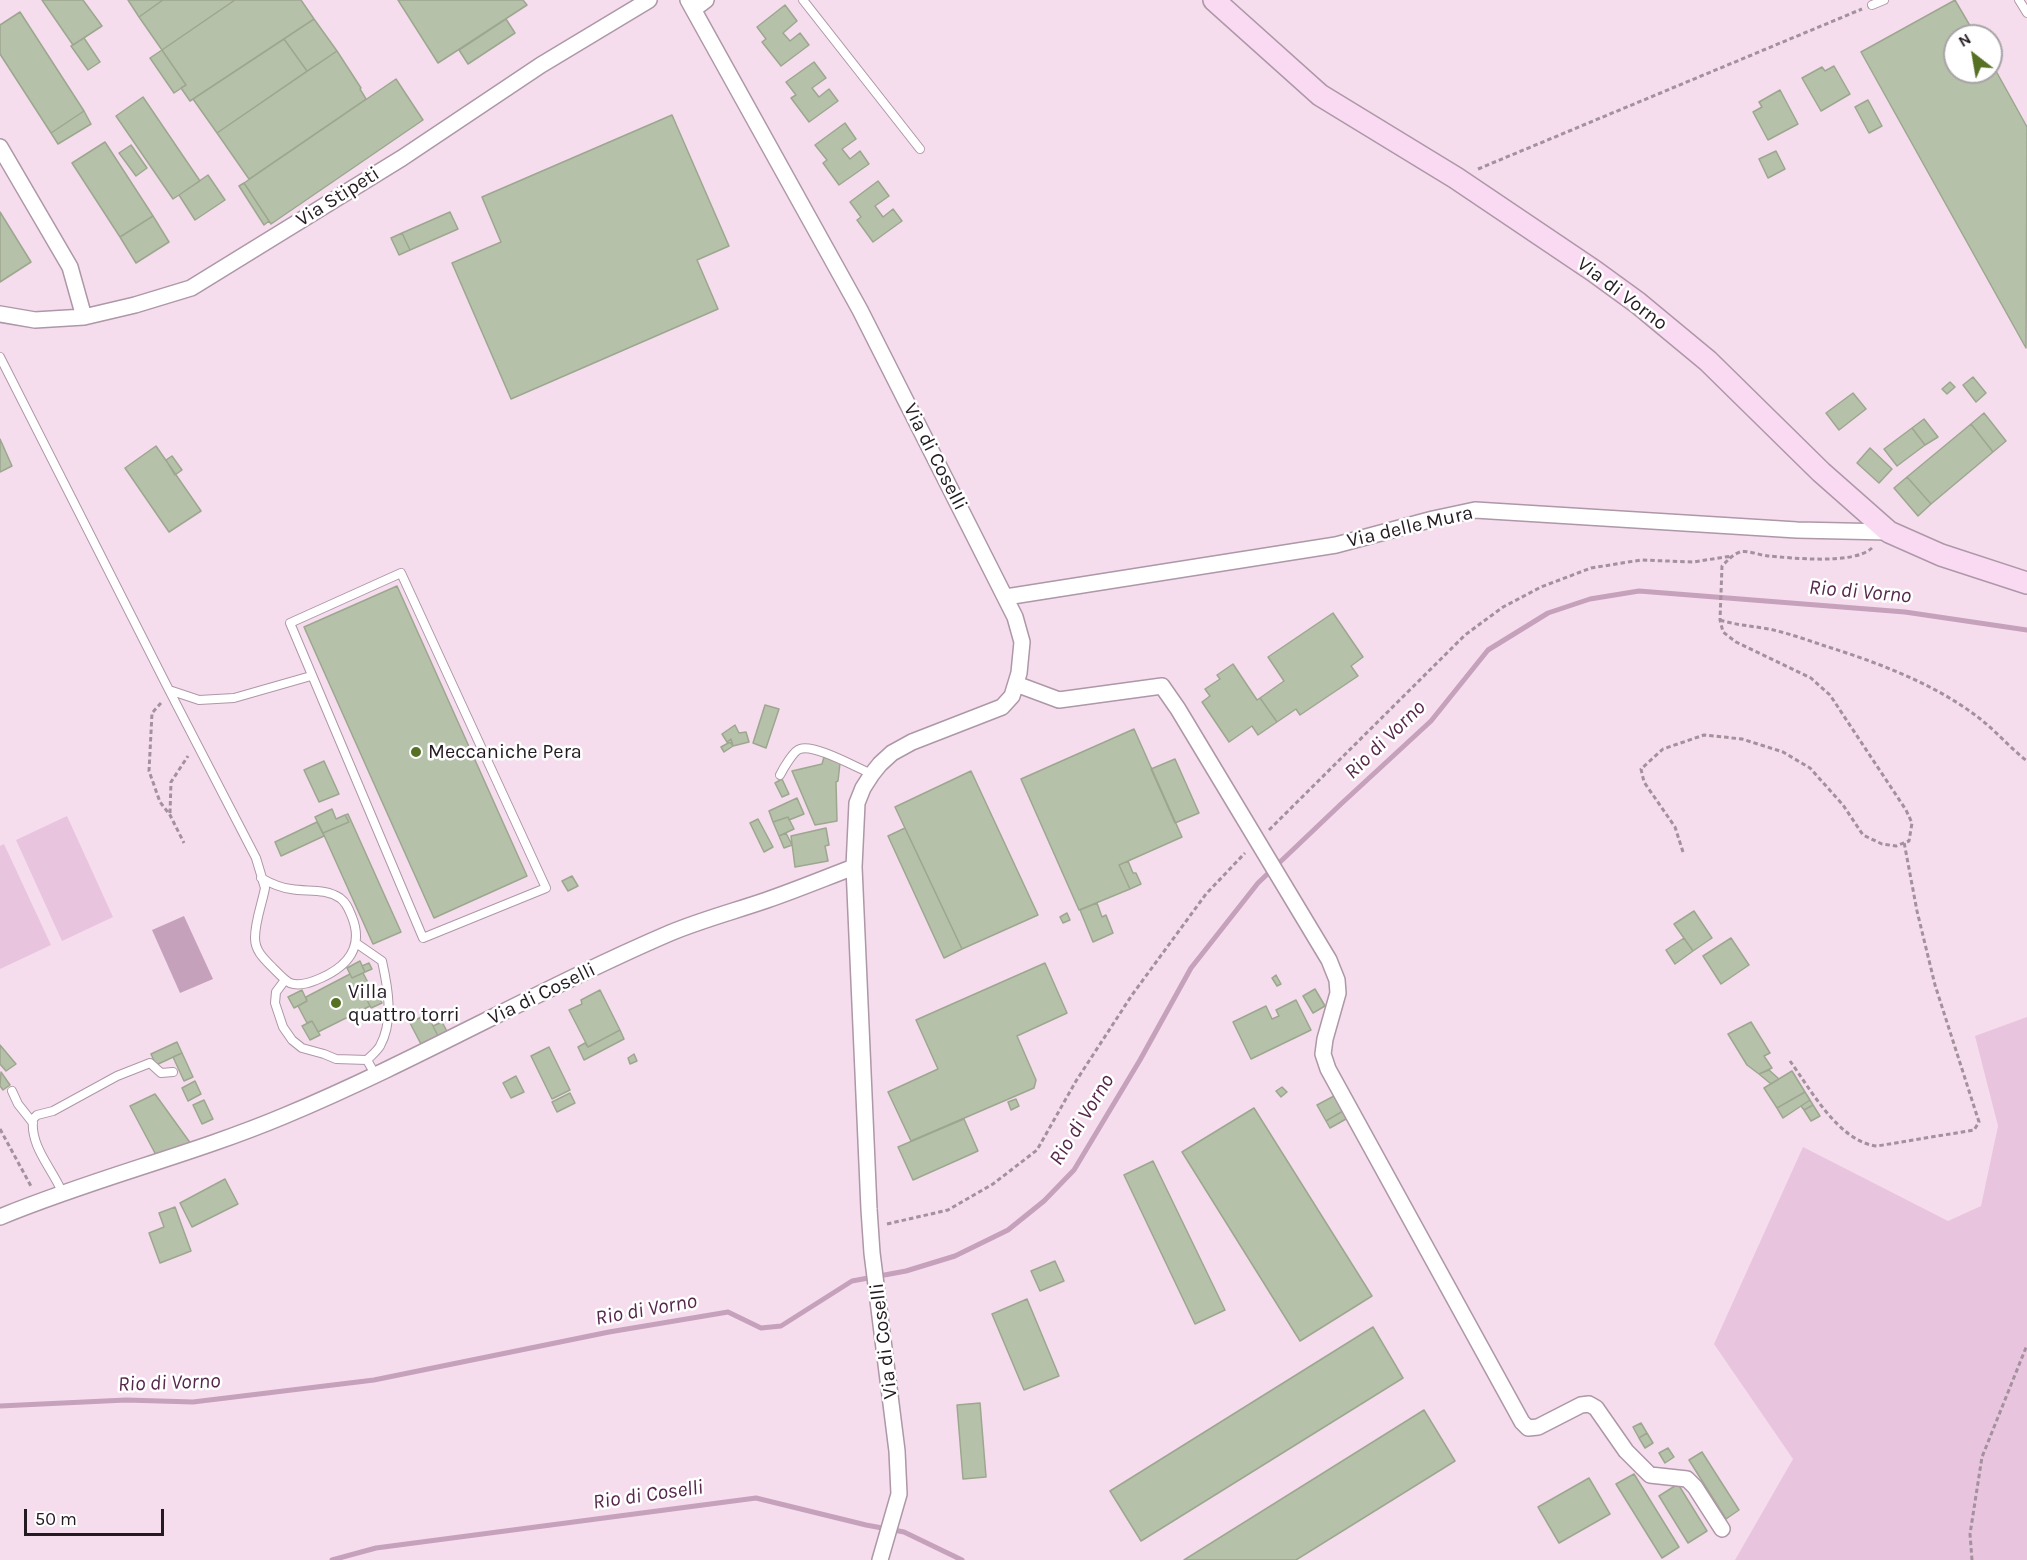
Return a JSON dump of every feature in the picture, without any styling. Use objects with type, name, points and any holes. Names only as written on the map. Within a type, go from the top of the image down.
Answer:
[{"type":"street","name":"Via Stipeti","points":[[0,314],[35,320],[84,316],[135,305],[191,288],[402,158],[541,65],[649,0]]},
{"type":"street","name":"Via di Vorno","points":[[1214,0],[1320,95],[1456,178],[1638,303],[1708,361],[1821,472],[1889,532],[1941,555],[2027,583]]},
{"type":"street","name":"Via di Coselli","points":[[696,3],[860,310],[1006,597],[1022,642],[1016,684],[1012,696],[1002,707],[912,742],[892,753],[872,774],[857,803],[854,867],[870,1228],[897,1451],[899,1494],[880,1560]]},
{"type":"street","points":[[0,147],[70,267],[84,316]]},
{"type":"street","name":"Via delle Mura","points":[[1006,597],[1336,544],[1475,510],[1797,530],[1889,532]]},
{"type":"street","points":[[1016,684],[1059,700],[1110,691],[1162,686],[1329,960],[1337,980],[1338,993],[1323,1054],[1328,1069],[1522,1422],[1528,1428],[1538,1427],[1581,1405],[1589,1404],[1596,1408],[1626,1451],[1650,1475],[1687,1479],[1722,1529]]},
{"type":"street","name":"Via di Coselli","points":[[0,1217],[62,1192],[203,1148],[282,1117],[376,1076],[672,932],[769,900],[854,867]]},
{"type":"lane","points":[[803,0],[920,149]]},
{"type":"lane","points":[[1872,5],[1884,0]]},
{"type":"lane","points":[[2019,0],[2027,13]]},
{"type":"lane","points":[[0,357],[256,858],[261,878],[265,888],[256,927],[257,948],[261,956],[292,984],[313,981],[328,975],[347,961],[356,943],[357,928],[348,906],[339,897],[318,891],[291,890],[261,878]]},
{"type":"lane","points":[[401,573],[546,888],[423,938],[311,676],[290,623],[401,573]]},
{"type":"lane","points":[[170,692],[200,700],[234,698],[311,676]]},
{"type":"lane","points":[[780,775],[794,752],[801,748],[843,760],[872,774]]},
{"type":"lane","points":[[285,980],[276,992],[275,1003],[283,1027],[292,1040],[302,1048],[336,1059],[367,1060],[380,1047],[389,1011],[388,997],[382,961],[356,943]]},
{"type":"lane","points":[[367,1060],[376,1076]]},
{"type":"lane","points":[[33,1123],[37,1115],[53,1111],[144,1064],[150,1062],[161,1073],[173,1071]]},
{"type":"lane","points":[[12,1091],[18,1104],[33,1123],[37,1145],[62,1192]]},
{"type":"path","points":[[1456,178],[1872,5]]},
{"type":"path","points":[[870,1228],[948,1210],[993,1184],[1037,1150],[1076,1081],[1132,995],[1206,894],[1465,635],[1503,608],[1541,587],[1591,568],[1641,560],[1693,562],[1732,556],[1743,551],[1766,556],[1822,560],[1844,558],[1868,551],[1889,532]]},
{"type":"path","points":[[1683,852],[1675,827],[1644,782],[1641,769],[1663,749],[1704,735],[1742,739],[1783,752],[1810,768],[1843,805],[1863,836],[1882,844],[1896,846],[1909,841],[1912,823],[1906,810],[1830,695],[1811,678],[1736,642],[1723,632],[1720,620],[1722,566],[1732,556]]},
{"type":"path","points":[[1720,620],[1736,625],[1769,629],[1796,637],[1855,656],[1913,680],[1980,718],[2027,761]]},
{"type":"path","points":[[170,692],[152,713],[149,771],[160,802],[170,815],[184,843]]},
{"type":"path","points":[[170,815],[171,782],[197,744]]},
{"type":"path","points":[[1790,1061],[1845,1132],[1866,1145],[1877,1146],[1974,1130],[1979,1122],[1935,986],[1917,911],[1904,842]]},
{"type":"path","points":[[0,1129],[39,1201]]},
{"type":"path","points":[[1972,1560],[1970,1534],[1982,1457],[2027,1345]]},
{"type":"shaded area","points":[[67,816],[113,917],[62,941],[16,840]]},
{"type":"shaded area","points":[[4,844],[51,945],[0,969],[0,846]]},
{"type":"shaded area","points":[[184,916],[213,979],[180,993],[152,930]]},
{"type":"shaded area","points":[[2027,1017],[2027,1560],[1735,1560],[1793,1459],[1714,1344],[1803,1147],[1948,1221],[1981,1206],[1998,1126],[1975,1036]]},
{"type":"building","points":[[42,0],[83,0],[102,26],[73,45]]},
{"type":"building","points":[[128,0],[163,0],[139,17]]},
{"type":"building","points":[[163,0],[235,0],[162,50],[139,17]]},
{"type":"building","points":[[235,0],[301,0],[314,19],[190,101],[181,88],[186,85],[162,50]]},
{"type":"building","points":[[398,0],[523,0],[527,5],[438,63]]},
{"type":"building","points":[[1955,0],[1969,24],[1943,24],[1943,84],[2003,84],[2027,127],[2026,348],[1861,52]]},
{"type":"building","points":[[785,5],[797,21],[783,33],[790,41],[800,33],[809,45],[781,66],[762,42],[766,39],[757,27]]},
{"type":"building","points":[[20,12],[84,111],[51,133],[0,54],[0,25]]},
{"type":"building","points":[[314,19],[337,51],[307,71],[284,39]]},
{"type":"building","points":[[506,19],[515,33],[468,64],[459,50]]},
{"type":"building","points":[[84,38],[100,62],[88,70],[71,46]]},
{"type":"building","points":[[284,39],[307,71],[217,133],[193,99]]},
{"type":"building","points":[[162,50],[186,85],[174,93],[150,58]]},
{"type":"building","points":[[337,51],[366,99],[249,179],[217,133]]},
{"type":"building","points":[[814,62],[826,78],[812,88],[819,97],[829,89],[838,101],[809,122],[791,98],[796,95],[786,82]]},
{"type":"building","points":[[1834,66],[1850,94],[1821,111],[1802,78],[1822,67],[1825,71]]},
{"type":"building","points":[[396,79],[423,120],[271,224],[244,183]]},
{"type":"building","points":[[1780,90],[1798,124],[1768,140],[1753,112],[1762,107],[1759,102]]},
{"type":"building","points":[[143,97],[200,181],[173,199],[116,116]]},
{"type":"building","points":[[1868,100],[1882,126],[1869,133],[1855,107]]},
{"type":"building","points":[[84,111],[91,124],[58,144],[51,133]]},
{"type":"building","points":[[672,115],[729,246],[697,260],[718,309],[511,399],[452,263],[501,242],[482,197]]},
{"type":"building","points":[[845,123],[856,139],[842,149],[850,159],[860,151],[869,164],[839,185],[823,163],[827,160],[815,145]]},
{"type":"building","points":[[105,142],[153,216],[120,237],[72,163]]},
{"type":"building","points":[[131,145],[147,168],[136,176],[119,153]]},
{"type":"building","points":[[1776,151],[1785,169],[1768,178],[1759,159]]},
{"type":"building","points":[[208,175],[225,200],[195,220],[179,195]]},
{"type":"building","points":[[878,181],[889,196],[875,206],[883,217],[893,209],[902,221],[873,242],[857,220],[861,217],[850,202]]},
{"type":"building","points":[[244,183],[269,221],[264,225],[239,186]]},
{"type":"building","points":[[0,212],[31,262],[0,282]]},
{"type":"building","points":[[450,212],[458,229],[410,250],[402,233]]},
{"type":"building","points":[[153,216],[169,242],[136,263],[120,237]]},
{"type":"building","points":[[402,233],[410,250],[399,255],[391,238]]},
{"type":"building","points":[[1973,377],[1986,393],[1976,402],[1963,385]]},
{"type":"building","points":[[1950,382],[1955,387],[1947,394],[1942,389]]},
{"type":"building","points":[[1853,393],[1866,409],[1839,430],[1826,413]]},
{"type":"building","points":[[1984,413],[2006,441],[1993,452],[1971,424]]},
{"type":"building","points":[[1924,419],[1938,437],[1925,445],[1912,428]]},
{"type":"building","points":[[1971,424],[1993,452],[1931,504],[1907,477]]},
{"type":"building","points":[[1912,428],[1925,445],[1897,466],[1884,449]]},
{"type":"building","points":[[0,439],[12,466],[0,472]]},
{"type":"building","points":[[156,446],[201,511],[169,532],[125,468]]},
{"type":"building","points":[[1870,448],[1892,469],[1879,483],[1857,463]]},
{"type":"building","points":[[172,456],[182,470],[175,475],[166,460]]},
{"type":"building","points":[[1907,477],[1931,504],[1918,516],[1894,488]]},
{"type":"building","name":"Meccaniche Pera","points":[[397,586],[527,876],[434,918],[304,627]]},
{"type":"building","points":[[1333,613],[1363,657],[1351,666],[1358,676],[1300,715],[1296,709],[1277,722],[1260,698],[1284,681],[1268,657]]},
{"type":"building","points":[[1233,664],[1257,700],[1260,698],[1277,722],[1258,735],[1252,726],[1229,742],[1202,702],[1210,696],[1205,689],[1220,679],[1217,675]]},
{"type":"building","points":[[765,705],[779,709],[766,748],[753,743]]},
{"type":"building","points":[[735,725],[739,733],[746,732],[749,742],[733,746],[731,739],[727,742],[722,734]]},
{"type":"building","points":[[1134,729],[1182,837],[1119,865],[1130,889],[1079,910],[1021,779]]},
{"type":"building","points":[[730,742],[733,746],[724,752],[721,747]]},
{"type":"building","points":[[824,757],[840,763],[836,782],[837,821],[815,825],[792,771],[822,764]]},
{"type":"building","points":[[1175,759],[1199,813],[1175,823],[1151,769]]},
{"type":"building","points":[[324,761],[339,794],[319,802],[304,770]]},
{"type":"building","points":[[971,771],[1038,915],[962,949],[895,807]]},
{"type":"building","points":[[782,779],[789,794],[782,797],[775,783]]},
{"type":"building","points":[[797,798],[804,814],[789,820],[788,817],[773,822],[769,811]]},
{"type":"building","points":[[332,809],[336,819],[345,815],[349,822],[323,833],[315,817]]},
{"type":"building","points":[[348,814],[401,932],[373,944],[323,833],[349,822],[345,815]]},
{"type":"building","points":[[788,817],[794,829],[779,836],[773,822]]},
{"type":"building","points":[[758,819],[773,847],[764,852],[750,823]]},
{"type":"building","points":[[317,822],[324,836],[281,856],[275,842]]},
{"type":"building","points":[[826,828],[829,845],[825,846],[828,861],[795,867],[791,836]]},
{"type":"building","points":[[905,828],[962,949],[944,958],[888,836]]},
{"type":"building","points":[[786,833],[792,845],[784,848],[779,836]]},
{"type":"building","points":[[1128,861],[1141,884],[1130,889],[1119,865]]},
{"type":"building","points":[[572,876],[578,886],[568,891],[562,881]]},
{"type":"building","points":[[1097,903],[1102,917],[1106,915],[1113,933],[1093,942],[1080,910]]},
{"type":"building","points":[[1694,911],[1712,938],[1693,951],[1674,924]]},
{"type":"building","points":[[1067,913],[1070,920],[1063,923],[1060,917]]},
{"type":"building","points":[[1684,938],[1693,951],[1675,964],[1666,950]]},
{"type":"building","points":[[1731,938],[1749,965],[1721,984],[1703,956]]},
{"type":"building","points":[[360,961],[365,972],[352,978],[347,968]]},
{"type":"building","points":[[369,963],[372,969],[365,972],[362,966]]},
{"type":"building","points":[[1045,963],[1067,1013],[1017,1036],[1036,1080],[1034,1088],[911,1141],[888,1092],[938,1069],[916,1020]]},
{"type":"building","name":"Villa quattro torri","points":[[363,973],[375,996],[367,1000],[370,1006],[318,1032],[312,1021],[307,1023],[298,1006],[307,1001],[306,997],[350,974],[352,978]]},
{"type":"building","points":[[1276,975],[1281,984],[1277,986],[1272,978]]},
{"type":"building","points":[[1315,989],[1325,1006],[1313,1013],[1303,996]]},
{"type":"building","points":[[302,990],[307,1001],[294,1008],[288,997]]},
{"type":"building","points":[[600,990],[620,1030],[588,1047],[569,1010],[582,1004],[581,1000]]},
{"type":"building","points":[[378,995],[382,1003],[371,1008],[367,1000]]},
{"type":"building","points":[[1296,1000],[1311,1030],[1251,1059],[1233,1022],[1266,1006],[1272,1019],[1279,1016],[1276,1010]]},
{"type":"building","points":[[427,1014],[440,1040],[423,1048],[410,1023]]},
{"type":"building","points":[[312,1021],[320,1035],[310,1040],[302,1026]]},
{"type":"building","points":[[442,1022],[449,1035],[440,1040],[433,1026]]},
{"type":"building","points":[[1751,1022],[1770,1053],[1764,1056],[1772,1068],[1759,1074],[1747,1065],[1728,1034]]},
{"type":"building","points":[[620,1030],[624,1039],[584,1060],[578,1047],[585,1043],[588,1047]]},
{"type":"building","points":[[177,1042],[182,1053],[156,1065],[151,1054]]},
{"type":"building","points":[[0,1045],[16,1064],[6,1071],[0,1064]]},
{"type":"building","points":[[549,1047],[570,1090],[552,1099],[531,1056]]},
{"type":"building","points":[[182,1053],[193,1077],[184,1081],[173,1057]]},
{"type":"building","points":[[634,1054],[637,1061],[630,1064],[628,1058]]},
{"type":"building","points":[[1769,1070],[1779,1079],[1771,1084],[1759,1074]]},
{"type":"building","points":[[1792,1071],[1805,1092],[1777,1108],[1764,1088]]},
{"type":"building","points":[[1,1072],[10,1085],[3,1090],[0,1086]]},
{"type":"building","points":[[516,1076],[524,1092],[511,1098],[503,1083]]},
{"type":"building","points":[[195,1081],[201,1094],[188,1101],[182,1088]]},
{"type":"building","points":[[1282,1087],[1287,1092],[1281,1097],[1276,1091]]},
{"type":"building","points":[[1805,1092],[1810,1100],[1783,1118],[1777,1108]]},
{"type":"building","points":[[570,1093],[575,1103],[557,1112],[552,1102]]},
{"type":"building","points":[[155,1094],[191,1144],[156,1155],[130,1106]]},
{"type":"building","points":[[1334,1096],[1343,1111],[1326,1121],[1317,1105]]},
{"type":"building","points":[[1016,1099],[1019,1106],[1011,1110],[1008,1102]]},
{"type":"building","points":[[204,1100],[213,1119],[202,1124],[193,1105]]},
{"type":"building","points":[[1810,1100],[1813,1105],[1804,1110],[1801,1106]]},
{"type":"building","points":[[1813,1105],[1820,1116],[1811,1121],[1804,1110]]},
{"type":"building","points":[[1254,1108],[1372,1296],[1300,1341],[1182,1152]]},
{"type":"building","points":[[1343,1111],[1346,1119],[1330,1128],[1326,1121]]},
{"type":"building","points":[[964,1119],[978,1151],[913,1180],[898,1147]]},
{"type":"building","points":[[1153,1161],[1225,1310],[1195,1324],[1124,1175]]},
{"type":"building","points":[[225,1179],[238,1204],[192,1227],[180,1203]]},
{"type":"building","points":[[175,1207],[191,1251],[160,1263],[149,1233],[164,1227],[159,1213]]},
{"type":"building","points":[[1055,1261],[1064,1281],[1040,1291],[1031,1271]]},
{"type":"building","points":[[1027,1299],[1059,1376],[1024,1390],[992,1314]]},
{"type":"building","points":[[1373,1327],[1403,1378],[1141,1541],[1110,1491]]},
{"type":"building","points":[[980,1403],[986,1477],[963,1479],[957,1405]]},
{"type":"building","points":[[1424,1410],[1455,1461],[1296,1560],[1184,1560]]},
{"type":"building","points":[[1641,1423],[1647,1433],[1639,1438],[1633,1427]]},
{"type":"building","points":[[1647,1433],[1653,1443],[1645,1448],[1639,1438]]},
{"type":"building","points":[[1668,1448],[1674,1457],[1665,1463],[1659,1453]]},
{"type":"building","points":[[1702,1452],[1739,1510],[1726,1519],[1689,1460]]},
{"type":"building","points":[[1634,1474],[1679,1547],[1662,1558],[1616,1484]]},
{"type":"building","points":[[1589,1478],[1610,1514],[1559,1543],[1538,1507]]},
{"type":"building","points":[[1678,1484],[1707,1531],[1688,1543],[1659,1496]]},
{"type":"waterway","name":"Rio di Vorno","points":[[0,1406],[126,1400],[193,1402],[374,1380],[609,1332],[728,1312],[761,1328],[781,1326],[852,1281],[906,1271],[955,1256],[1008,1230],[1044,1201],[1074,1170],[1140,1060],[1191,968],[1258,883],[1431,721],[1488,650],[1548,613],[1590,599],[1639,591],[1905,612],[2027,630]]},
{"type":"waterway","name":"Rio di Coselli","points":[[332,1560],[376,1548],[756,1498],[904,1532],[962,1560]]},
{"type":"place","name":"Meccaniche Pera","points":[[416,752]]},
{"type":"place","name":"Villa quattro torri","points":[[336,1003]]}]
